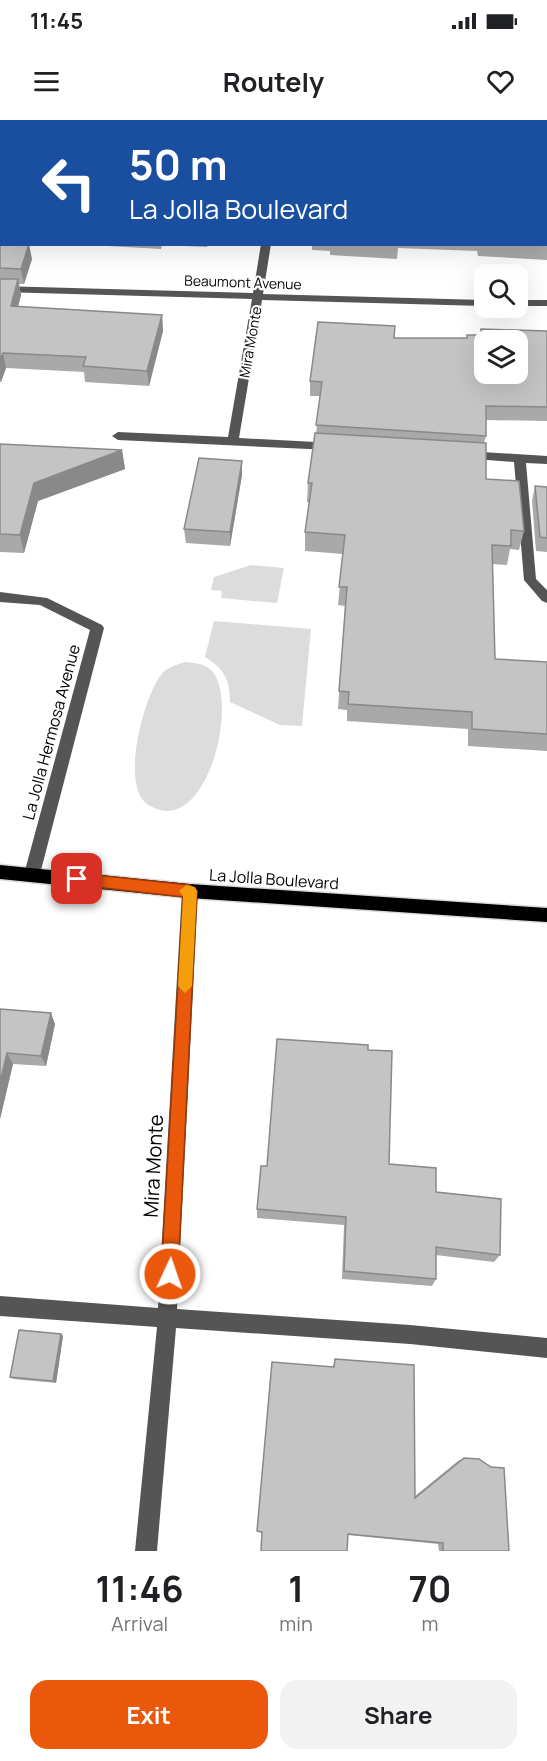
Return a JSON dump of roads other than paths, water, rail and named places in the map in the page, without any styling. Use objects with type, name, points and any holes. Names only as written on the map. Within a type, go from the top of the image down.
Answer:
[{"type":"main road","name":"La Jolla Boulevard","points":[[0,872],[190,891],[547,915]]},
{"type":"street","name":"Mira Monte","points":[[233,440],[266,246]]},
{"type":"street","name":"Beaumont Avenue","points":[[0,289],[474,303]]},
{"type":"street","points":[[528,303],[547,303]]},
{"type":"street","points":[[118,436],[341,447]]},
{"type":"street","points":[[449,454],[547,460]]},
{"type":"street","points":[[520,459],[530,580],[547,598]]},
{"type":"street","name":"La Jolla Hermosa Avenue","points":[[0,597],[42,601],[97,628],[32,874]]},
{"type":"street","name":"Mira Monte","points":[[146,1551],[167,1320],[190,891]]},
{"type":"street","points":[[0,1306],[167,1320],[436,1335],[547,1348]]}]
